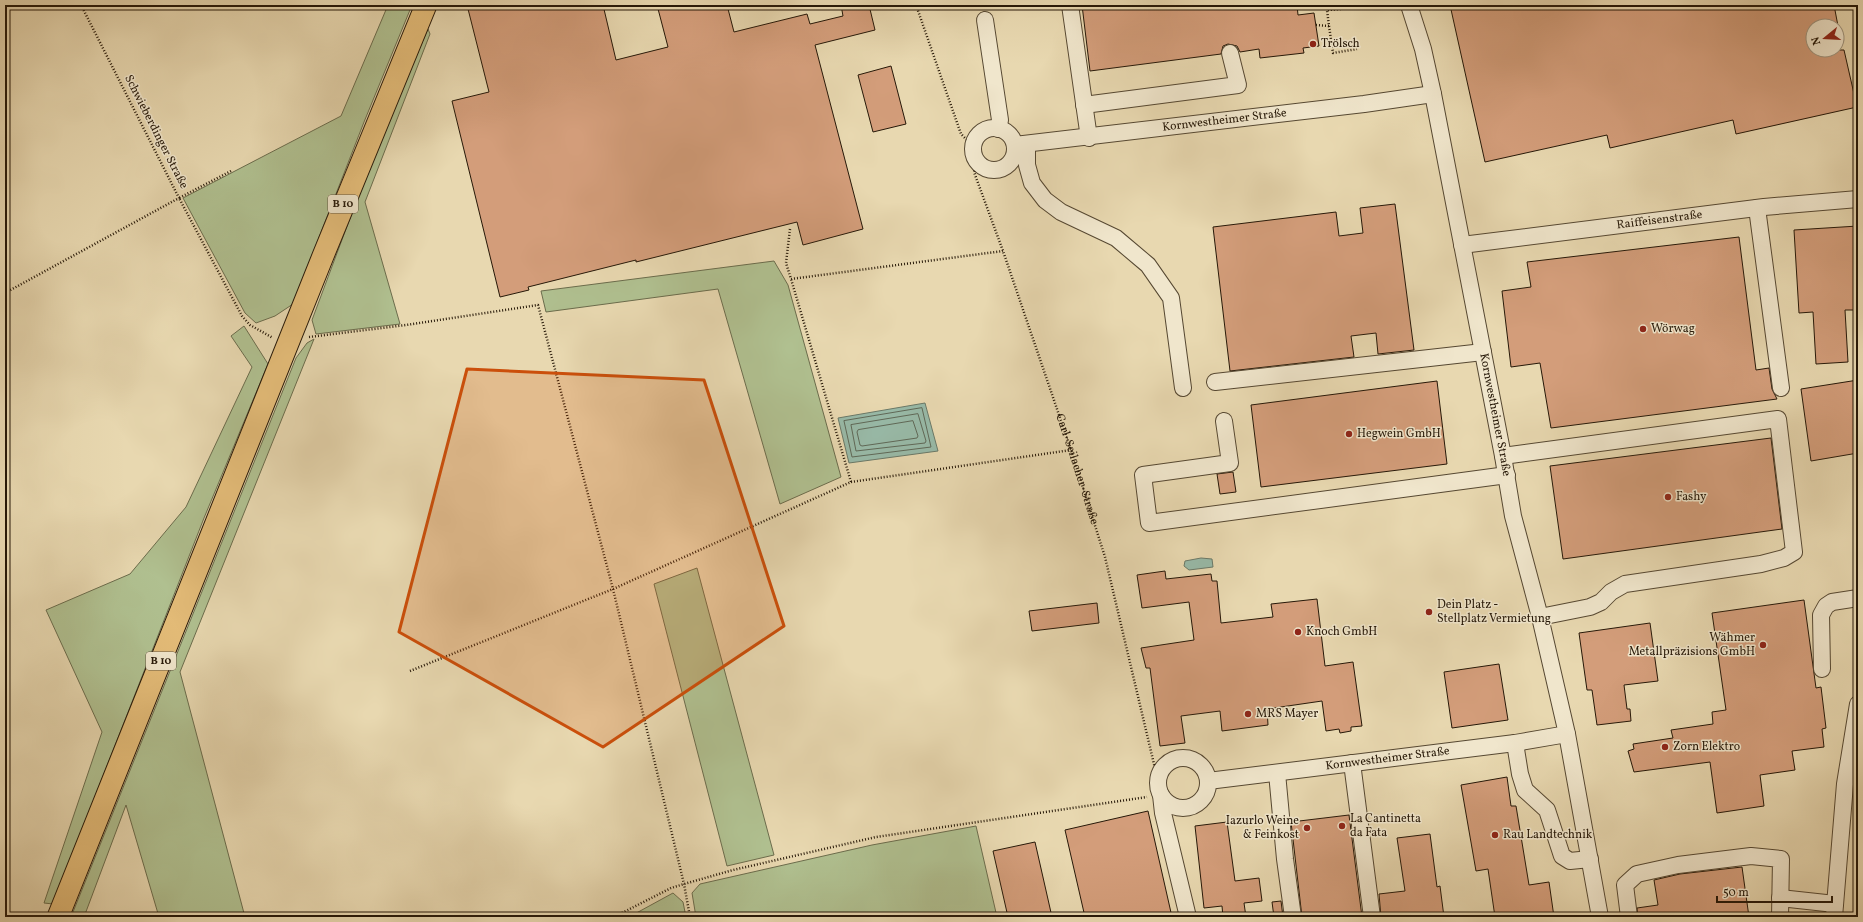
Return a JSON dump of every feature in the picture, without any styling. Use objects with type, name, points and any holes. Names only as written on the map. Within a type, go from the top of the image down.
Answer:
[{"type":"main road","name":"B 10","points":[[58,917],[368,144],[426,5]]},
{"type":"street","points":[[1070,5],[1088,138]]},
{"type":"street","name":"Kornwestheimer Straße","points":[[1410,5],[1423,49],[1433,94],[1514,516],[1540,617],[1567,734],[1600,917]]},
{"type":"street","points":[[985,20],[1000,120],[998,129]]},
{"type":"street","points":[[1084,105],[1238,86],[1230,53]]},
{"type":"street","name":"Kornwestheimer Straße","points":[[1021,144],[1088,138],[1433,94]]},
{"type":"street","points":[[1021,144],[1010,163],[1003,169],[993,171],[984,168],[977,162],[973,154],[973,146],[977,137],[984,130],[994,128],[1003,130],[1021,144],[1032,183],[1045,200],[1061,212],[1116,238],[1148,265],[1171,298],[1183,388]]},
{"type":"street","name":"Raiffeisenstraße","points":[[1462,245],[1757,208],[1858,199]]},
{"type":"street","points":[[1757,208],[1781,388]]},
{"type":"street","points":[[1215,382],[1483,352]]},
{"type":"street","points":[[1503,456],[1778,419],[1794,552],[1784,558],[1761,564],[1625,584],[1611,592],[1601,602],[1590,608],[1540,617]]},
{"type":"street","points":[[1224,421],[1230,464],[1143,475],[1149,522],[1506,475]]},
{"type":"street","points":[[1822,669],[1821,615],[1826,606],[1832,602],[1858,598]]},
{"type":"street","points":[[1780,898],[1835,911],[1845,784],[1858,704]]},
{"type":"street","name":"Kornwestheimer Straße","points":[[1208,781],[1516,743],[1567,734]]},
{"type":"street","points":[[1516,743],[1520,774],[1525,790],[1547,810],[1562,856],[1570,861],[1590,859]]},
{"type":"street","points":[[1160,789],[1170,805],[1181,808],[1192,807],[1201,801],[1207,792],[1208,781],[1205,771],[1198,763],[1188,759],[1177,759],[1168,764],[1161,773],[1160,789],[1163,813],[1188,917]]},
{"type":"street","points":[[1352,763],[1372,917]]},
{"type":"street","points":[[1277,773],[1285,859],[1293,917]]},
{"type":"street","points":[[1629,917],[1625,885],[1637,874],[1700,862],[1752,856],[1781,859],[1780,917]]},
{"type":"path","name":"Schwieberdinger Straße","points":[[5,293],[179,198],[81,5]]},
{"type":"path","points":[[916,5],[961,134],[973,146]]},
{"type":"path","points":[[1349,5],[1340,9],[1327,10],[1333,53],[1357,49]]},
{"type":"path","points":[[1316,25],[1329,26]]},
{"type":"path","name":"Carl-Seilacher-Straße","points":[[977,162],[974,172],[1004,251],[1071,450],[1105,557],[1160,789]]},
{"type":"path","points":[[231,171],[179,198],[242,316],[250,325],[276,340],[289,341],[406,326],[538,305],[613,589],[684,884],[690,917]]},
{"type":"path","points":[[790,230],[786,263],[851,482]]},
{"type":"path","points":[[791,279],[1004,251]]},
{"type":"path","points":[[410,671],[613,589],[851,482],[1071,450]]},
{"type":"path","points":[[614,917],[671,888],[733,870],[876,837],[1160,789]]},
{"type":"highlighted area","points":[[467,369],[704,380],[784,626],[603,747],[399,632]]},
{"type":"shaded area","points":[[388,5],[412,5],[364,122],[293,304],[275,316],[256,323],[245,313],[183,198],[341,116]]},
{"type":"shaded area","points":[[428,29],[430,34],[365,202],[400,324],[316,334],[312,320],[380,138]]},
{"type":"shaded area","points":[[774,261],[788,285],[841,477],[780,504],[718,289],[546,312],[541,291]]},
{"type":"shaded area","points":[[244,326],[268,364],[204,518],[53,904],[44,903],[102,732],[46,610],[130,574],[186,507],[252,367],[231,336]]},
{"type":"shaded area","points":[[314,339],[180,672],[245,917],[159,917],[126,805],[84,917],[71,917],[296,358],[307,343]]},
{"type":"shaded area","points":[[697,568],[774,855],[727,866],[654,584]]},
{"type":"shaded area","points":[[976,826],[997,917],[696,917],[692,893],[700,884],[872,845]]},
{"type":"shaded area","points":[[673,893],[683,902],[686,917],[629,917]]},
{"type":"water","points":[[925,403],[938,451],[849,463],[838,418]]},
{"type":"water","points":[[1201,558],[1212,559],[1213,567],[1189,570],[1184,566],[1185,561]]},
{"type":"building","points":[[467,5],[603,5],[616,60],[668,47],[657,5],[727,5],[734,32],[807,14],[810,24],[843,16],[841,5],[869,5],[875,30],[815,45],[863,229],[803,245],[797,222],[528,287],[529,290],[500,297],[452,101],[489,92]]},
{"type":"building","points":[[1082,5],[1297,5],[1298,15],[1314,13],[1319,46],[1303,48],[1304,53],[1260,58],[1259,49],[1240,52],[1237,46],[1228,44],[1223,46],[1221,54],[1090,71]]},
{"type":"building","points":[[1450,5],[1834,5],[1836,18],[1805,18],[1805,58],[1845,58],[1845,54],[1857,107],[1736,134],[1733,120],[1610,148],[1607,135],[1485,162]]},
{"type":"building","points":[[891,66],[906,124],[873,132],[858,75]]},
{"type":"building","points":[[1395,204],[1414,350],[1378,354],[1376,333],[1351,336],[1354,357],[1230,371],[1213,227],[1336,212],[1339,236],[1363,233],[1360,208]]},
{"type":"building","points":[[1858,226],[1858,310],[1845,310],[1848,362],[1816,364],[1813,312],[1799,313],[1794,230]]},
{"type":"building","name":"Wörwag","points":[[1739,237],[1756,370],[1769,368],[1772,389],[1777,399],[1551,428],[1540,363],[1511,367],[1502,291],[1531,287],[1527,262]]},
{"type":"building","points":[[1858,380],[1858,453],[1811,461],[1801,389]]},
{"type":"building","name":"Hegwein GmbH","points":[[1437,381],[1447,464],[1261,487],[1251,405]]},
{"type":"building","name":"Fashy","points":[[1771,438],[1782,529],[1563,559],[1550,466]]},
{"type":"building","points":[[1233,472],[1236,492],[1220,494],[1217,474]]},
{"type":"building","points":[[1165,571],[1166,579],[1211,574],[1212,581],[1217,581],[1221,623],[1273,617],[1271,604],[1317,599],[1325,666],[1353,662],[1362,726],[1351,727],[1351,731],[1340,733],[1339,729],[1326,731],[1322,701],[1267,709],[1268,725],[1222,731],[1220,711],[1181,716],[1185,743],[1160,746],[1150,668],[1146,668],[1141,648],[1194,640],[1189,602],[1142,608],[1137,575]]},
{"type":"building","points":[[1804,600],[1816,688],[1821,687],[1826,728],[1822,729],[1824,747],[1792,751],[1795,770],[1760,775],[1764,806],[1717,813],[1710,762],[1634,772],[1628,751],[1634,749],[1633,744],[1673,738],[1671,730],[1713,724],[1712,712],[1726,710],[1712,613]]},
{"type":"building","points":[[1097,603],[1099,623],[1032,631],[1029,611]]},
{"type":"building","points":[[1650,623],[1658,681],[1624,685],[1627,709],[1630,709],[1631,721],[1597,725],[1592,690],[1587,690],[1579,633]]},
{"type":"building","points":[[1499,664],[1508,720],[1452,728],[1444,672]]},
{"type":"building","name":"Rau Landtechnik","points":[[1507,777],[1511,806],[1516,806],[1529,885],[1549,882],[1554,917],[1495,917],[1488,869],[1476,871],[1461,785]]},
{"type":"building","points":[[1148,811],[1172,917],[1085,917],[1065,830]]},
{"type":"building","points":[[1349,815],[1362,917],[1302,917],[1291,822]]},
{"type":"building","points":[[1227,822],[1235,881],[1259,878],[1262,901],[1244,903],[1246,917],[1223,917],[1222,906],[1204,908],[1195,826]]},
{"type":"building","points":[[1430,834],[1437,887],[1440,886],[1444,917],[1381,917],[1379,894],[1405,891],[1397,838]]},
{"type":"building","points":[[1035,842],[1052,917],[1008,917],[993,851]]},
{"type":"building","points":[[1742,867],[1749,917],[1638,917],[1637,908],[1658,905],[1654,880],[1680,874]]},
{"type":"building","points":[[1281,901],[1283,917],[1274,917],[1272,902]]},
{"type":"place","name":"Trölsch","points":[[1313,44]]},
{"type":"place","name":"Wörwag","points":[[1643,329]]},
{"type":"place","name":"Hegwein GmbH","points":[[1349,434]]},
{"type":"place","name":"Fashy","points":[[1668,497]]},
{"type":"place","name":"Dein Platz - Stellplatz Vermietung","points":[[1429,612]]},
{"type":"place","name":"Knoch GmbH","points":[[1298,632]]},
{"type":"place","name":"Wähmer Metallpräzisions GmbH","points":[[1763,645]]},
{"type":"place","name":"MRS Mayer","points":[[1248,714]]},
{"type":"place","name":"Zorn Elektro","points":[[1665,747]]},
{"type":"place","name":"La Cantinetta da Fata","points":[[1342,826]]},
{"type":"place","name":"Iazurlo Weine & Feinkost","points":[[1307,828]]},
{"type":"place","name":"Rau Landtechnik","points":[[1495,835]]}]
